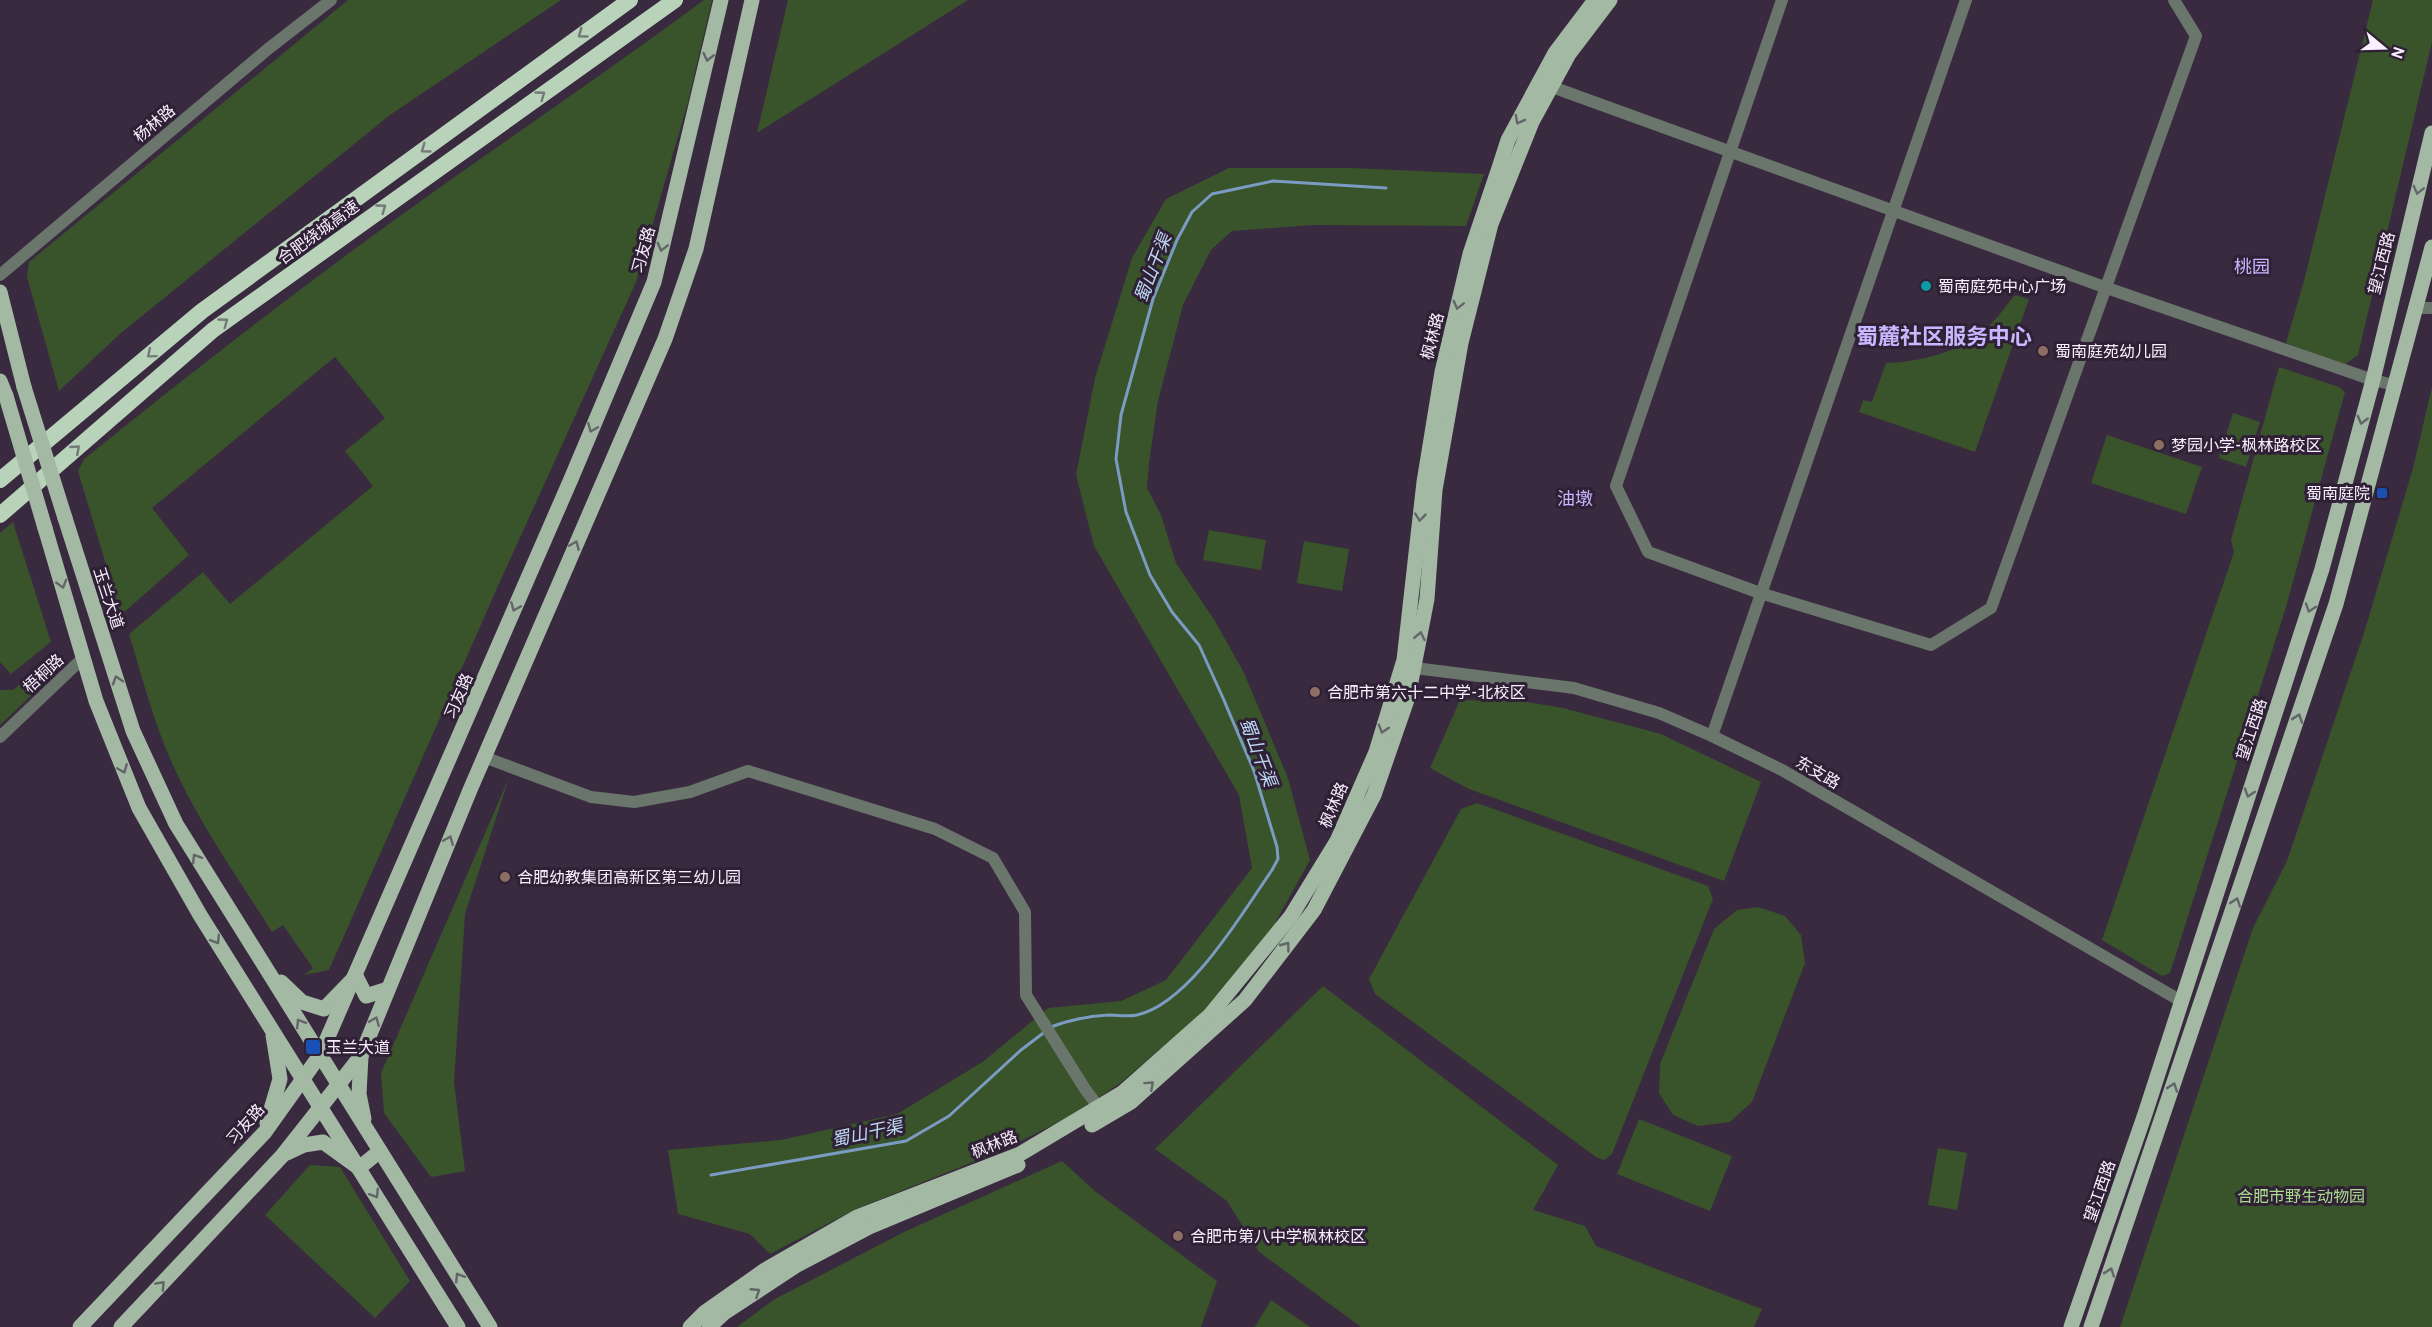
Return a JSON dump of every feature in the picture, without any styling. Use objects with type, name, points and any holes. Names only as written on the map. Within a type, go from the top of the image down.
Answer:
[{"type":"highway","name":"合肥绕城高速","points":[[0,480],[202,311],[630,0]]},
{"type":"highway","name":"合肥绕城高速","points":[[0,515],[213,330],[675,0]]},
{"type":"main road","name":"习友路","points":[[80,1327],[265,1132],[320,1055],[571,479],[654,282],[721,0]]},
{"type":"main road","points":[[121,1327],[282,1156],[361,1056],[484,757],[665,339],[696,249],[752,0]]},
{"type":"main road","name":"枫林路","points":[[1545,85],[1555,53],[1595,0]]},
{"type":"main road","name":"枫林路","points":[[709,1327],[724,1313],[797,1266],[869,1227],[1015,1167],[1103,1112],[1210,1015],[1291,916],[1337,841],[1376,752],[1408,667],[1424,482],[1442,372],[1470,254],[1508,140],[1545,85],[1610,0]]},
{"type":"main road","name":"望江西路","points":[[2071,1327],[2181,1001],[2322,569],[2373,380],[2432,133]]},
{"type":"main road","points":[[2091,1327],[2336,604],[2394,385],[2425,308],[2432,247]]},
{"type":"main road","name":"玉兰大道","points":[[0,292],[24,387],[133,731],[176,824],[490,1327]]},
{"type":"main road","points":[[0,381],[96,701],[139,808],[200,915],[458,1327]]},
{"type":"main road","points":[[264,966],[302,1002],[324,1009],[356,976],[366,996],[388,989]]},
{"type":"main road","points":[[254,1001],[278,987]]},
{"type":"main road","points":[[265,1132],[280,1079],[272,1029]]},
{"type":"main road","points":[[361,1056],[359,1094],[367,1131]]},
{"type":"main road","name":"枫林路","points":[[690,1327],[704,1313],[765,1270],[857,1216],[1020,1154],[1103,1112]]},
{"type":"main road","points":[[282,1156],[304,1144],[323,1142],[359,1168]]},
{"type":"main road","points":[[359,1168],[380,1151]]},
{"type":"street","name":"杨林路","points":[[0,275],[331,0]]},
{"type":"street","points":[[1782,0],[1616,486],[1648,552],[1760,593],[1931,645],[1990,608],[2196,36],[2174,0]]},
{"type":"street","points":[[1712,736],[1966,0]]},
{"type":"street","points":[[1545,85],[2106,288],[2373,380],[2394,385]]},
{"type":"street","name":"梧桐路","points":[[0,737],[83,658]]},
{"type":"street","name":"东支路","points":[[1408,667],[1574,688],[1659,713],[1782,770],[2181,1001]]},
{"type":"street","points":[[484,757],[591,797],[634,802],[690,792],[748,771],[935,829],[993,858],[1025,912],[1026,995],[1103,1112]]},
{"type":"green space","points":[[348,0],[561,0],[390,115],[121,333],[59,391],[27,277],[29,262]]},
{"type":"green space","points":[[704,0],[712,0],[688,102],[636,282],[498,586],[329,970],[304,975],[313,968],[283,925],[272,932],[211,837],[189,798],[157,725],[129,634],[203,572],[230,604],[373,486],[345,451],[385,418],[335,357],[152,508],[189,555],[121,615],[78,471],[84,459],[325,271]]},
{"type":"green space","points":[[788,0],[968,0],[757,133]]},
{"type":"green space","points":[[2373,0],[2432,0],[2432,42],[2358,355],[2344,365],[2286,343],[2305,277]]},
{"type":"green space","points":[[1229,168],[1351,168],[1484,174],[1466,226],[1312,225],[1232,231],[1211,250],[1183,305],[1158,401],[1147,488],[1161,515],[1176,563],[1215,621],[1244,673],[1288,778],[1310,860],[1269,934],[1202,1014],[1119,1084],[1067,1118],[998,1152],[856,1209],[770,1254],[750,1234],[678,1214],[668,1150],[781,1140],[897,1114],[984,1061],[1048,1008],[1121,1001],[1166,980],[1252,868],[1239,795],[1094,546],[1076,475],[1095,378],[1132,258],[1166,199]]},
{"type":"green space","points":[[2015,295],[2029,299],[1975,452],[1859,412],[1863,400],[1872,402],[1886,363],[1928,357],[1956,348],[1991,324]]},
{"type":"green space","points":[[2279,367],[2339,387],[2345,392],[2286,607],[2170,973],[2162,976],[2102,940],[2234,552],[2231,540]]},
{"type":"green space","name":"合肥市野生动物园","points":[[2432,387],[2432,1327],[2120,1327],[2253,928],[2287,861],[2364,633],[2413,468]]},
{"type":"green space","points":[[2233,413],[2260,422],[2246,467],[2219,458]]},
{"type":"green space","points":[[2107,435],[2202,467],[2186,514],[2091,483]]},
{"type":"green space","points":[[13,522],[51,642],[11,674],[0,662],[0,533]]},
{"type":"green space","points":[[1209,530],[1266,540],[1261,570],[1203,560]]},
{"type":"green space","points":[[1304,541],[1349,549],[1342,591],[1297,583]]},
{"type":"green space","points":[[58,654],[54,674],[0,725],[0,690],[13,690]]},
{"type":"green space","points":[[1460,700],[1521,701],[1563,708],[1661,734],[1761,782],[1724,881],[1469,789],[1430,768]]},
{"type":"green space","points":[[509,778],[465,914],[454,1082],[465,1171],[431,1177],[384,1113],[381,1073]]},
{"type":"green space","points":[[1477,803],[1708,886],[1713,899],[1612,1154],[1604,1160],[1596,1157],[1375,994],[1369,979],[1461,809]]},
{"type":"green space","points":[[1758,907],[1785,916],[1801,935],[1805,963],[1752,1102],[1730,1122],[1698,1126],[1673,1115],[1659,1093],[1660,1064],[1714,929],[1737,910]]},
{"type":"green space","points":[[1323,986],[1558,1165],[1533,1210],[1585,1226],[1596,1246],[1762,1309],[1754,1327],[1361,1327],[1259,1252],[1227,1201],[1155,1149]]},
{"type":"green space","points":[[1639,1119],[1732,1156],[1710,1211],[1617,1174]]},
{"type":"green space","points":[[1938,1148],[1967,1153],[1957,1210],[1928,1205]]},
{"type":"green space","points":[[1062,1161],[1096,1192],[1217,1281],[1201,1327],[737,1327],[775,1299],[904,1232]]},
{"type":"green space","points":[[310,1165],[340,1167],[410,1281],[375,1318],[265,1215]]},
{"type":"green space","points":[[1271,1300],[1310,1327],[1255,1327]]},
{"type":"waterway","name":"蜀山干渠","points":[[1051,1027],[1094,1016],[1137,1015],[1157,1007],[1176,993],[1195,975],[1230,932],[1278,859],[1277,847],[1254,771],[1223,698],[1199,645],[1172,612],[1150,575],[1126,512],[1116,459],[1121,415],[1153,299],[1177,240],[1192,212],[1212,194],[1273,181],[1386,188]]},
{"type":"waterway","name":"蜀山干渠","points":[[711,1175],[906,1141],[949,1116],[1021,1050],[1046,1031]]},
{"type":"place","name":"蜀南庭苑中心广场","points":[[1926,286]]},
{"type":"place","name":"蜀南庭苑幼儿园","points":[[2043,351]]},
{"type":"place","name":"梦园小学-枫林路校区","points":[[2159,445]]},
{"type":"place","name":"蜀南庭院","points":[[2382,493]]},
{"type":"place","name":"合肥市第六十二中学-北校区","points":[[1315,692]]},
{"type":"place","name":"合肥幼教集团高新区第三幼儿园","points":[[505,877]]},
{"type":"place","name":"玉兰大道","points":[[313,1047]]},
{"type":"place","name":"合肥市第八中学枫林校区","points":[[1178,1236]]},
{"type":"district","name":"桃园","points":[[2252,267]]},
{"type":"district","name":"蜀麓社区服务中心","points":[[1944,336]]},
{"type":"district","name":"油墩","points":[[1575,499]]}]
